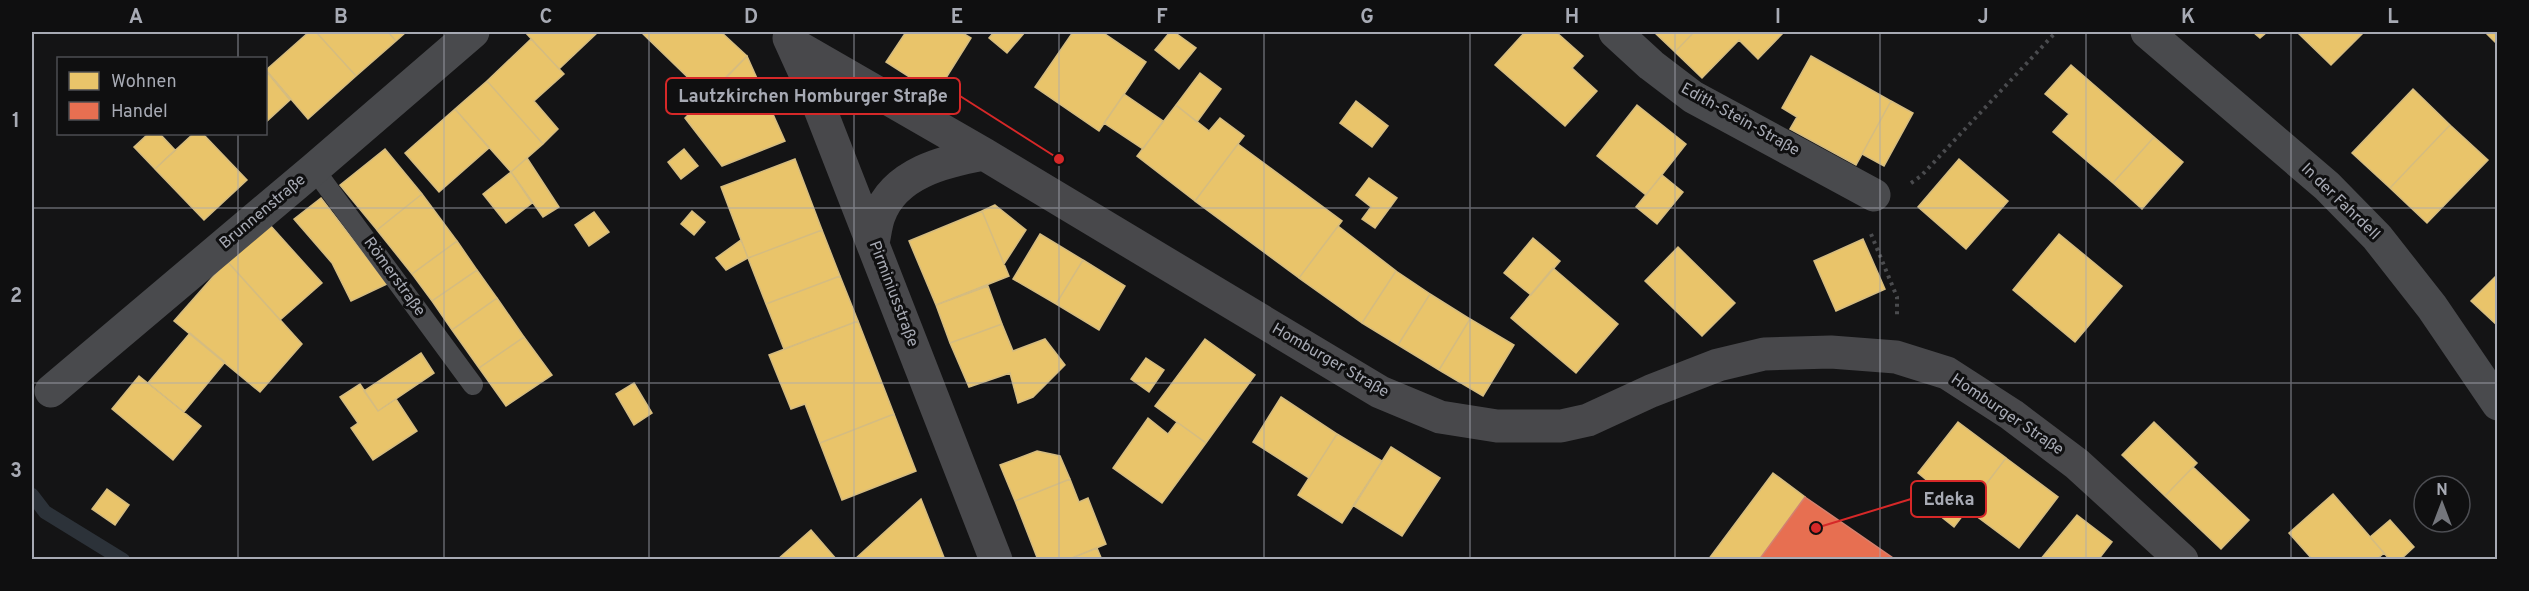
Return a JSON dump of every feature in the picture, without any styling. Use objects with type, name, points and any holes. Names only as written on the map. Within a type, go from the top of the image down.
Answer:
[{"type":"main road","name":"Homburger Straße","points":[[789,38],[1380,392],[1440,417],[1497,426],[1561,426],[1588,420],[1718,365],[1764,354],[1831,352],[1896,357],[1947,374],[2012,415],[2077,464],[2182,560]]},
{"type":"main road","name":"Pirminiusstraße","points":[[789,38],[873,243],[996,560]]},
{"type":"main road","points":[[873,243],[879,214],[893,194],[915,174],[948,160],[984,154]]},
{"type":"street","name":"Brunnenstraße","points":[[51,391],[315,169],[473,32]]},
{"type":"street","name":"Edith-Stein-Straße","points":[[1615,32],[1651,65],[1693,97],[1874,195]]},
{"type":"street","name":"In der Fahrdell","points":[[2147,32],[2327,186],[2377,237],[2432,307],[2498,404]]},
{"type":"lane","name":"Römerstraße","points":[[315,169],[473,386]]},
{"type":"path","points":[[1874,195],[1889,195],[1903,189],[1921,176],[2056,32]]},
{"type":"building: Wohnen","points":[[309,32],[316,32],[356,76],[308,119],[267,69]]},
{"type":"building: Wohnen","points":[[316,32],[388,32],[396,41],[356,76]]},
{"type":"building: Wohnen","points":[[388,32],[406,32],[396,41]]},
{"type":"building: Wohnen","points":[[525,32],[598,32],[559,69]]},
{"type":"building: Wohnen","points":[[721,32],[747,56],[708,97],[642,33]]},
{"type":"building: Wohnen","points":[[906,32],[961,32],[971,38],[936,94],[886,62]]},
{"type":"building: Wohnen","points":[[994,32],[1025,32],[1007,53],[989,38]]},
{"type":"building: Wohnen","points":[[1073,32],[1102,32],[1146,62],[1099,131],[1035,87]]},
{"type":"building: Wohnen","points":[[1170,32],[1174,32],[1196,48],[1179,69],[1155,50]]},
{"type":"building: Wohnen","points":[[1525,32],[1556,32],[1583,56],[1572,68],[1597,91],[1565,126],[1495,65]]},
{"type":"building: Wohnen","points":[[1654,32],[1694,32],[1675,52]]},
{"type":"building: Wohnen","points":[[1694,32],[1784,32],[1758,59],[1739,40],[1702,78],[1675,52]]},
{"type":"building: Wohnen","points":[[2253,32],[2267,32],[2260,38]]},
{"type":"building: Wohnen","points":[[2297,32],[2364,32],[2331,65]]},
{"type":"building: Wohnen","points":[[2485,32],[2498,32],[2498,43],[2497,44]]},
{"type":"building: Wohnen","points":[[531,39],[564,74],[534,101],[558,129],[543,144],[487,81]]},
{"type":"building: Wohnen","points":[[747,56],[785,141],[722,166],[685,118]]},
{"type":"building: Wohnen","points":[[1811,56],[1891,101],[1856,165],[1790,129],[1797,117],[1782,108]]},
{"type":"building: Wohnen","points":[[2071,65],[2154,137],[2113,183],[2053,132],[2069,114],[2045,94]]},
{"type":"building: Wohnen","points":[[267,72],[290,100],[267,121]]},
{"type":"building: Wohnen","points":[[1200,73],[1221,89],[1197,122],[1176,105]]},
{"type":"building: Wohnen","points":[[487,81],[543,144],[511,172],[455,109]]},
{"type":"building: Wohnen","points":[[2413,89],[2450,125],[2390,188],[2352,153]]},
{"type":"building: Wohnen","points":[[1124,94],[1163,121],[1143,149],[1104,123]]},
{"type":"building: Wohnen","points":[[1356,101],[1388,126],[1372,147],[1340,123]]},
{"type":"building: Wohnen","points":[[1891,101],[1913,113],[1884,166],[1862,154]]},
{"type":"building: Wohnen","points":[[1176,105],[1209,131],[1220,118],[1244,136],[1195,201],[1137,156]]},
{"type":"building: Wohnen","points":[[1637,105],[1686,144],[1646,195],[1597,156]]},
{"type":"building: Wohnen","points":[[455,109],[489,148],[439,192],[405,153]]},
{"type":"building: Wohnen","points":[[2450,125],[2488,160],[2427,223],[2390,188]]},
{"type":"building: Wohnen","points":[[147,135],[161,135],[175,150],[155,169],[134,147]]},
{"type":"building: Wohnen","points":[[192,135],[204,135],[247,180],[204,220],[155,169]]},
{"type":"building: Wohnen","points":[[2154,137],[2183,162],[2142,209],[2113,183]]},
{"type":"building: Wohnen","points":[[1238,144],[1342,221],[1299,278],[1195,201]]},
{"type":"building: Wohnen","points":[[385,149],[422,194],[377,230],[340,185]]},
{"type":"building: Wohnen","points":[[684,149],[698,166],[681,179],[668,162]]},
{"type":"building: Wohnen","points":[[527,158],[559,207],[543,217],[511,172]]},
{"type":"building: Wohnen","points":[[795,159],[822,230],[748,258],[721,187]]},
{"type":"building: Wohnen","points":[[1959,159],[2008,201],[1966,249],[1918,207]]},
{"type":"building: Wohnen","points":[[511,172],[532,203],[506,223],[483,194]]},
{"type":"building: Wohnen","points":[[1662,175],[1683,192],[1657,224],[1636,207]]},
{"type":"building: Wohnen","points":[[1369,178],[1397,198],[1375,228],[1362,219],[1371,207],[1356,195]]},
{"type":"building: Wohnen","points":[[422,194],[457,241],[412,274],[377,230]]},
{"type":"building: Wohnen","points":[[321,198],[387,284],[351,301],[332,263],[294,219]]},
{"type":"building: Wohnen","points":[[995,205],[1026,230],[1004,264],[982,211]]},
{"type":"building: Wohnen","points":[[692,211],[705,222],[694,235],[681,224]]},
{"type":"building: Wohnen","points":[[982,211],[1009,276],[936,305],[909,241]]},
{"type":"building: Wohnen","points":[[594,212],[609,232],[589,246],[575,225]]},
{"type":"building: Wohnen","points":[[269,224],[322,283],[280,320],[227,261]]},
{"type":"building: Wohnen","points":[[1338,226],[1396,271],[1362,323],[1299,278]]},
{"type":"building: Wohnen","points":[[822,230],[840,276],[766,304],[748,258]]},
{"type":"building: Wohnen","points":[[1040,234],[1083,260],[1056,304],[1013,279]]},
{"type":"building: Wohnen","points":[[2059,234],[2122,286],[2075,342],[2013,290]]},
{"type":"building: Wohnen","points":[[1533,238],[1560,261],[1531,295],[1504,273]]},
{"type":"building: Wohnen","points":[[1863,239],[1885,289],[1836,311],[1814,261]]},
{"type":"building: Wohnen","points":[[741,240],[748,258],[726,270],[716,258]]},
{"type":"building: Wohnen","points":[[457,241],[477,270],[432,301],[412,274]]},
{"type":"building: Wohnen","points":[[1678,247],[1735,303],[1702,336],[1645,281]]},
{"type":"building: Wohnen","points":[[1083,260],[1125,286],[1099,330],[1056,304]]},
{"type":"building: Wohnen","points":[[227,261],[302,344],[260,392],[174,321]]},
{"type":"building: Wohnen","points":[[1553,268],[1618,324],[1576,373],[1511,318]]},
{"type":"building: Wohnen","points":[[477,270],[497,298],[452,330],[432,301]]},
{"type":"building: Wohnen","points":[[1396,271],[1430,294],[1398,345],[1362,323]]},
{"type":"building: Wohnen","points":[[2498,274],[2498,326],[2471,301]]},
{"type":"building: Wohnen","points":[[840,276],[858,321],[784,349],[766,304]]},
{"type":"building: Wohnen","points":[[988,286],[1002,324],[950,343],[936,305]]},
{"type":"building: Wohnen","points":[[1430,294],[1470,319],[1439,370],[1398,345]]},
{"type":"building: Wohnen","points":[[497,298],[524,337],[479,368],[452,330]]},
{"type":"building: Wohnen","points":[[1470,319],[1514,345],[1483,396],[1439,370]]},
{"type":"building: Wohnen","points":[[858,321],[894,414],[820,443],[805,404],[791,409],[769,355]]},
{"type":"building: Wohnen","points":[[1002,324],[1013,351],[1045,339],[1065,365],[1033,397],[1018,403],[1010,373],[969,387],[950,343]]},
{"type":"building: Wohnen","points":[[190,333],[225,362],[184,412],[148,383]]},
{"type":"building: Wohnen","points":[[524,337],[552,375],[506,406],[479,368]]},
{"type":"building: Wohnen","points":[[1205,339],[1255,375],[1206,443],[1155,406]]},
{"type":"building: Wohnen","points":[[421,353],[434,373],[378,411],[364,391]]},
{"type":"building: Wohnen","points":[[1146,358],[1164,370],[1149,392],[1131,379]]},
{"type":"building: Wohnen","points":[[139,376],[201,426],[173,460],[112,409]]},
{"type":"building: Wohnen","points":[[634,383],[652,413],[634,425],[616,394]]},
{"type":"building: Wohnen","points":[[360,384],[378,411],[396,399],[417,431],[373,460],[351,428],[358,423],[340,397]]},
{"type":"building: Wohnen","points":[[1281,397],[1337,434],[1309,478],[1253,442]]},
{"type":"building: Wohnen","points":[[894,414],[916,471],[842,500],[820,443]]},
{"type":"building: Wohnen","points":[[1148,418],[1168,434],[1177,422],[1206,443],[1162,503],[1113,468]]},
{"type":"building: Wohnen","points":[[1958,422],[2006,458],[1954,527],[1924,503],[1936,488],[1918,473]]},
{"type":"building: Wohnen","points":[[2154,422],[2197,463],[2165,496],[2122,455]]},
{"type":"building: Wohnen","points":[[1337,434],[1382,461],[1342,523],[1298,495]]},
{"type":"building: Wohnen","points":[[1391,447],[1440,478],[1402,536],[1354,506]]},
{"type":"building: Wohnen","points":[[1037,451],[1060,456],[1070,479],[1015,501],[1000,465]]},
{"type":"building: Wohnen","points":[[2006,458],[2058,497],[2019,548],[1967,509]]},
{"type":"building: Wohnen","points":[[2193,467],[2249,520],[2221,549],[2165,496]]},
{"type":"building: Wohnen","points":[[1773,473],[1805,497],[1759,560],[1708,560]]},
{"type":"building: Wohnen","points":[[1070,479],[1079,502],[1088,498],[1106,544],[1067,560],[1038,560],[1015,501]]},
{"type":"building: Wohnen","points":[[107,489],[129,505],[115,525],[92,509]]},
{"type":"building: Wohnen","points":[[2333,494],[2384,553],[2376,560],[2313,560],[2289,533]]},
{"type":"building: Wohnen","points":[[921,499],[945,560],[854,560]]},
{"type":"building: Wohnen","points":[[2077,515],[2112,542],[2098,560],[2040,560]]},
{"type":"building: Wohnen","points":[[2390,520],[2414,547],[2400,560],[2390,560],[2370,537]]},
{"type":"building: Wohnen","points":[[811,530],[837,560],[777,560]]},
{"type":"building: Wohnen","points":[[1097,548],[1102,560],[1067,560]]},
{"type":"building: Handel","points":[[1805,497],[1896,560],[1759,560]]},
{"type":"waterway","points":[[32,495],[45,512],[123,560]]},
{"type":"place","name":"Lautzkirchen Homburger Straße","points":[[1059,159]]},
{"type":"place","name":"Edeka","points":[[1816,528]]}]
